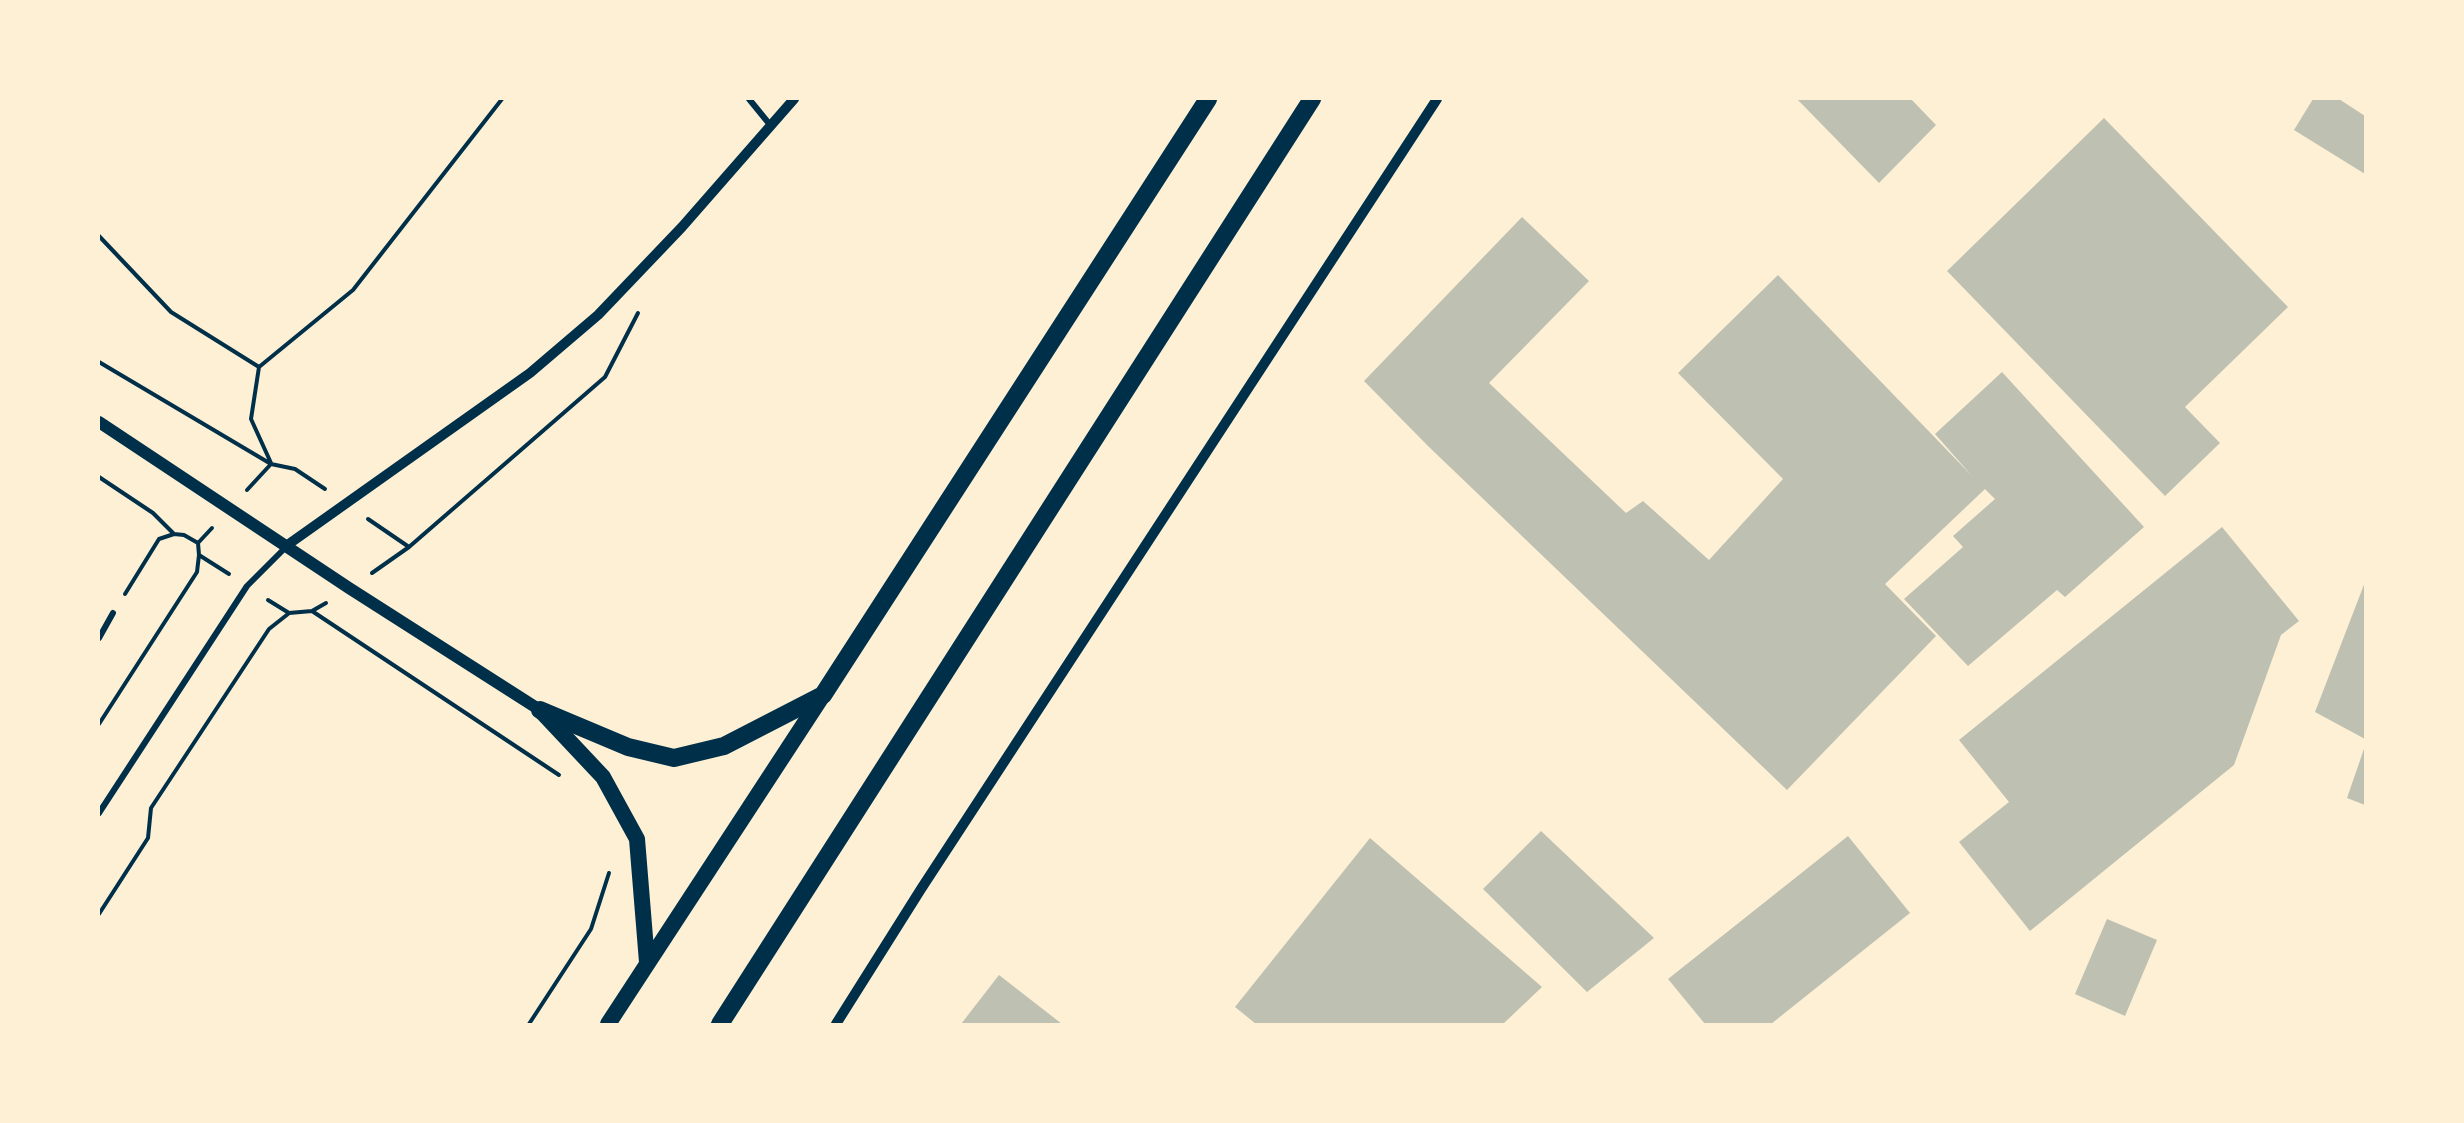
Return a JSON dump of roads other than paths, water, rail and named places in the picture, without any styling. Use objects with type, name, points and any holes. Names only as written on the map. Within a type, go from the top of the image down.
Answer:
[{"type":"highway","points":[[608,1024],[1208,99]]},
{"type":"highway","points":[[720,1024],[1312,99]]},
{"type":"highway","points":[[540,710],[628,747],[674,758],[724,746],[823,695]]},
{"type":"highway","points":[[540,710],[603,777],[637,839],[647,962]]},
{"type":"main road","points":[[99,422],[540,710]]},
{"type":"street","points":[[748,99],[772,126]]},
{"type":"street","points":[[99,813],[247,586],[286,546],[520,380],[598,315],[682,228],[794,99]]},
{"type":"street","points":[[836,1024],[921,889],[1437,99]]},
{"type":"street","points":[[99,638],[113,613]]}]
